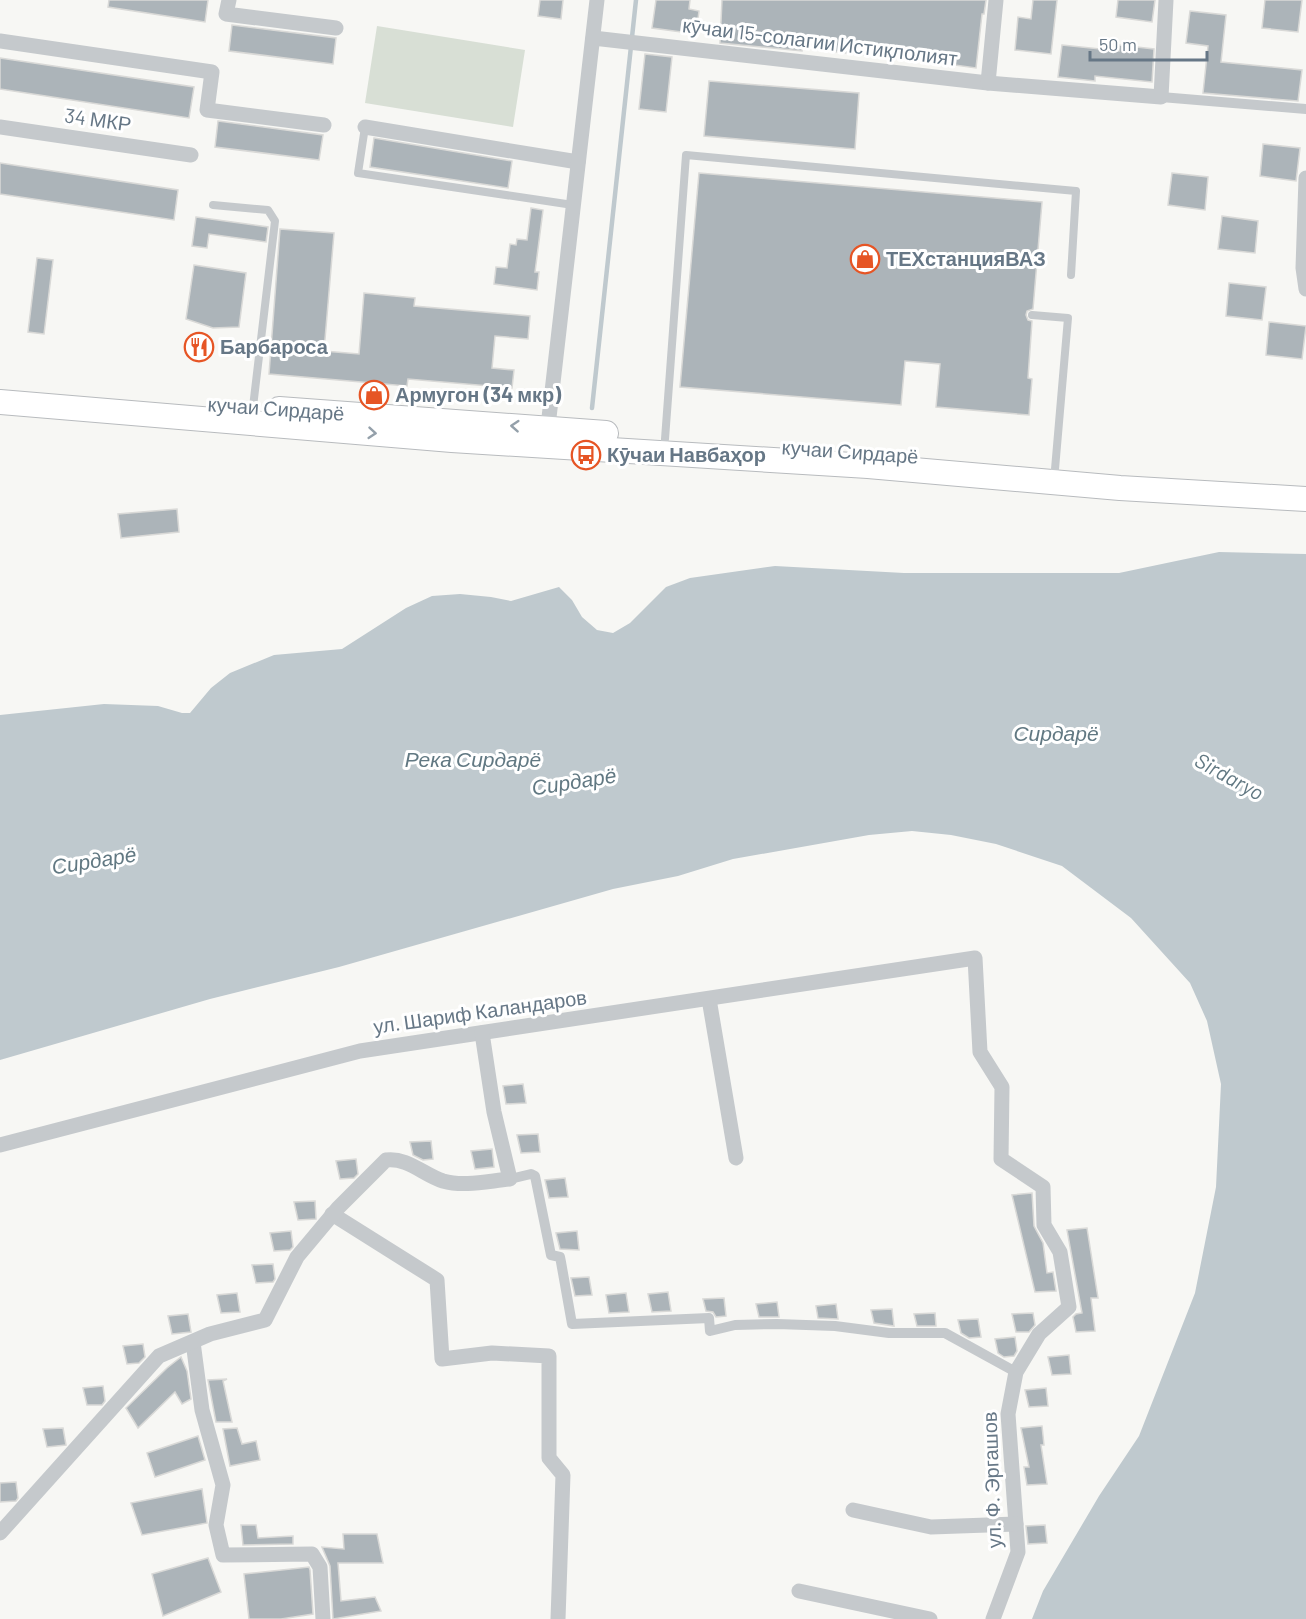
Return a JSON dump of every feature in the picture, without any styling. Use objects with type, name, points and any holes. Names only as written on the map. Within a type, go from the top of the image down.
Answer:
[{"type":"highway","name":"кучаи Сирдарё","points":[[0,387],[253,407],[547,437],[665,439],[881,453],[1054,476],[1306,484]]},
{"type":"highway","points":[[0,402],[547,437],[868,466],[1054,476],[1306,499]]},
{"type":"street","points":[[547,437],[597,0]]},
{"type":"street","points":[[988,83],[996,0]]},
{"type":"street","points":[[1166,0],[1161,97],[1306,109]]},
{"type":"street","points":[[228,7],[336,28]]},
{"type":"street","name":"кӯчаи 15-солагии Истиқлолият","points":[[593,38],[988,83],[1161,97]]},
{"type":"street","points":[[0,41],[212,72],[207,110],[324,125]]},
{"type":"street","name":"34 МКР","points":[[0,127],[191,155]]},
{"type":"street","points":[[364,127],[578,162]]},
{"type":"street","points":[[1306,178],[1303,268],[1306,289]]},
{"type":"street","name":"ул. Шариф Каландаров","points":[[0,1145],[360,1051],[975,958]]},
{"type":"street","name":"ул. Ф. Эргашов","points":[[975,958],[980,1052],[1002,1087],[1001,1159],[1043,1187],[1044,1225],[1060,1252],[1069,1306],[1039,1334],[1016,1372],[1008,1414],[1018,1552],[993,1619]]},
{"type":"street","points":[[709,999],[736,1158]]},
{"type":"street","points":[[482,1033],[494,1112],[510,1179]]},
{"type":"street","points":[[0,1533],[159,1356],[210,1334],[265,1320],[297,1257],[332,1214],[386,1160],[396,1158],[441,1180],[458,1184],[510,1179],[531,1174],[535,1176],[550,1255],[560,1257],[572,1324],[709,1318],[710,1331],[735,1325],[777,1324],[835,1326],[890,1333],[945,1333],[1016,1372]]},
{"type":"street","points":[[332,1214],[437,1280],[442,1359],[492,1353],[549,1356],[549,1458],[563,1475],[558,1619]]},
{"type":"street","points":[[193,1342],[202,1410],[222,1485],[216,1525],[223,1555],[312,1554],[320,1567],[323,1619]]},
{"type":"street","points":[[853,1510],[931,1527],[1016,1524]]},
{"type":"street","points":[[799,1591],[930,1619]]},
{"type":"lane","points":[[364,127],[358,173],[573,205]]},
{"type":"lane","points":[[665,439],[686,155],[1076,191],[1071,275]]},
{"type":"lane","points":[[213,205],[268,210],[275,221],[253,407]]},
{"type":"lane","points":[[1032,315],[1068,318],[1054,476]]},
{"type":"shaded area","points":[[377,26],[525,50],[513,127],[365,103]]},
{"type":"water","name":"Река Сирдарё","points":[[1219,552],[1306,554],[1306,1619],[1032,1619],[1043,1591],[1099,1496],[1139,1436],[1195,1293],[1216,1187],[1221,1084],[1207,1021],[1190,983],[1131,918],[1062,866],[996,844],[951,835],[912,831],[869,835],[733,859],[678,876],[613,889],[339,967],[210,999],[0,1060],[0,715],[104,704],[158,706],[190,713],[211,688],[230,673],[274,655],[342,649],[406,608],[432,596],[460,594],[511,601],[559,587],[572,600],[582,617],[597,630],[613,633],[630,623],[666,587],[690,578],[775,566],[904,573],[1119,573]]},
{"type":"building","points":[[109,0],[208,0],[205,22],[108,7]]},
{"type":"building","points":[[540,0],[563,0],[561,19],[538,16]]},
{"type":"building","points":[[656,0],[690,0],[689,9],[699,11],[696,34],[652,28]]},
{"type":"building","points":[[722,0],[986,0],[984,14],[982,14],[976,68],[898,57],[898,59],[802,48],[802,51],[720,43]]},
{"type":"building","points":[[1033,0],[1057,0],[1051,54],[1015,50],[1018,17],[1031,19]]},
{"type":"building","points":[[1118,0],[1155,0],[1152,22],[1116,17]]},
{"type":"building","points":[[1265,0],[1302,0],[1298,32],[1262,28]]},
{"type":"building","points":[[1190,11],[1226,15],[1221,62],[1302,70],[1298,101],[1203,93],[1208,46],[1186,43]]},
{"type":"building","points":[[232,25],[336,38],[333,64],[229,51]]},
{"type":"building","points":[[1062,45],[1119,51],[1119,45],[1154,49],[1152,82],[1095,76],[1095,81],[1058,77]]},
{"type":"building","points":[[645,54],[672,57],[666,112],[639,109]]},
{"type":"building","points":[[0,58],[194,87],[189,118],[0,89]]},
{"type":"building","points":[[709,81],[859,93],[855,149],[704,136]]},
{"type":"building","points":[[218,121],[323,135],[319,160],[215,147]]},
{"type":"building","points":[[374,138],[512,161],[508,188],[370,167]]},
{"type":"building","points":[[1263,144],[1300,148],[1296,181],[1260,176]]},
{"type":"building","points":[[0,163],[178,190],[174,220],[0,194]]},
{"type":"building","name":"ТЕХстанцияВАЗ","points":[[699,173],[1042,202],[1033,309],[1027,311],[1026,315],[1028,320],[1032,321],[1028,378],[1032,379],[1029,415],[936,407],[940,364],[905,361],[901,405],[680,387]]},
{"type":"building","points":[[1172,173],[1208,177],[1205,210],[1168,205]]},
{"type":"building","points":[[531,208],[543,210],[535,272],[539,272],[537,290],[494,284],[496,267],[507,268],[510,244],[516,245],[517,239],[527,240]]},
{"type":"building","points":[[1222,216],[1258,221],[1255,253],[1218,249]]},
{"type":"building","points":[[196,217],[268,227],[266,242],[209,234],[207,248],[192,246]]},
{"type":"building","points":[[280,229],[334,233],[324,351],[359,354],[364,293],[415,298],[414,306],[530,316],[528,339],[495,336],[492,368],[514,370],[512,388],[408,379],[407,386],[269,374]]},
{"type":"building","points":[[37,258],[53,260],[44,334],[28,332]]},
{"type":"building","points":[[194,265],[246,273],[239,327],[213,328],[186,319]]},
{"type":"building","points":[[1229,283],[1266,287],[1262,320],[1226,316]]},
{"type":"building","points":[[1269,322],[1306,326],[1302,359],[1266,355]]},
{"type":"building","points":[[177,509],[179,532],[121,538],[118,514]]},
{"type":"building","points":[[523,1084],[526,1103],[506,1104],[503,1086]]},
{"type":"building","points":[[538,1134],[540,1152],[521,1153],[517,1135]]},
{"type":"building","points":[[431,1141],[433,1159],[423,1160],[413,1155],[410,1142]]},
{"type":"building","points":[[492,1149],[494,1167],[475,1169],[471,1151]]},
{"type":"building","points":[[356,1159],[358,1174],[354,1178],[340,1179],[336,1161]]},
{"type":"building","points":[[565,1178],[568,1197],[549,1198],[545,1180]]},
{"type":"building","points":[[1032,1193],[1034,1226],[1043,1243],[1047,1273],[1053,1272],[1056,1291],[1035,1292],[1012,1195]]},
{"type":"building","points":[[315,1201],[316,1219],[298,1220],[294,1202]]},
{"type":"building","points":[[1087,1228],[1098,1298],[1091,1298],[1095,1331],[1076,1332],[1073,1317],[1082,1313],[1067,1230]]},
{"type":"building","points":[[291,1231],[293,1247],[290,1250],[274,1251],[270,1233]]},
{"type":"building","points":[[577,1231],[579,1250],[560,1249],[556,1233]]},
{"type":"building","points":[[273,1264],[275,1279],[273,1282],[256,1283],[252,1265]]},
{"type":"building","points":[[589,1277],[592,1295],[575,1296],[571,1278]]},
{"type":"building","points":[[668,1292],[671,1311],[652,1312],[648,1294]]},
{"type":"building","points":[[237,1293],[240,1312],[221,1313],[217,1295]]},
{"type":"building","points":[[626,1293],[629,1312],[609,1313],[606,1295]]},
{"type":"building","points":[[724,1298],[726,1316],[716,1317],[713,1312],[706,1311],[703,1299]]},
{"type":"building","points":[[777,1302],[779,1317],[759,1317],[756,1304]]},
{"type":"building","points":[[836,1304],[838,1319],[818,1318],[816,1306]]},
{"type":"building","points":[[892,1309],[894,1326],[874,1323],[871,1310]]},
{"type":"building","points":[[935,1313],[936,1326],[917,1326],[914,1314]]},
{"type":"building","points":[[1033,1313],[1035,1325],[1029,1332],[1016,1332],[1012,1314]]},
{"type":"building","points":[[188,1314],[191,1332],[172,1334],[168,1316]]},
{"type":"building","points":[[978,1319],[981,1337],[969,1338],[961,1333],[958,1320]]},
{"type":"building","points":[[1015,1337],[1017,1351],[1014,1356],[1004,1357],[998,1353],[995,1339]]},
{"type":"building","points":[[143,1344],[145,1357],[139,1363],[127,1364],[123,1346]]},
{"type":"building","points":[[1069,1355],[1071,1374],[1052,1375],[1048,1357]]},
{"type":"building","points":[[181,1357],[187,1371],[191,1399],[182,1404],[175,1392],[138,1428],[126,1408]]},
{"type":"building","points":[[227,1379],[223,1381],[232,1422],[216,1422],[208,1380]]},
{"type":"building","points":[[103,1386],[105,1401],[102,1405],[87,1405],[83,1388]]},
{"type":"building","points":[[1046,1388],[1048,1406],[1029,1407],[1025,1390]]},
{"type":"building","points":[[1042,1426],[1044,1445],[1041,1445],[1047,1484],[1027,1485],[1024,1467],[1029,1467],[1021,1428]]},
{"type":"building","points":[[63,1428],[66,1445],[47,1447],[43,1429]]},
{"type":"building","points":[[237,1428],[242,1444],[256,1441],[260,1460],[230,1466],[223,1429]]},
{"type":"building","points":[[198,1436],[205,1460],[155,1477],[147,1453]]},
{"type":"building","points":[[16,1482],[18,1498],[16,1501],[0,1502],[0,1483]]},
{"type":"building","points":[[202,1489],[207,1523],[142,1535],[131,1503]]},
{"type":"building","points":[[241,1525],[256,1525],[258,1538],[293,1536],[293,1544],[243,1545]]},
{"type":"building","points":[[1045,1525],[1047,1543],[1028,1544],[1026,1526]]},
{"type":"building","points":[[343,1534],[377,1534],[383,1563],[338,1563],[341,1601],[375,1597],[381,1611],[333,1619],[330,1566],[322,1547],[344,1549]]},
{"type":"building","points":[[208,1558],[221,1592],[163,1616],[152,1574]]},
{"type":"building","points":[[309,1567],[313,1614],[281,1619],[249,1619],[244,1574]]},
{"type":"waterway","points":[[592,408],[636,0]]},
{"type":"place","name":"ТЕХстанцияВАЗ","points":[[865,259]]},
{"type":"place","name":"Барбароса","points":[[199,347]]},
{"type":"place","name":"Армугон (34 мкр)","points":[[374,395]]},
{"type":"place","name":"Кӯчаи Навбаҳор","points":[[586,455]]},
{"type":"water label","name":"Сирдарё","points":[[1056,734]]},
{"type":"water label","name":"Sirdaryo","points":[[1229,777]]},
{"type":"water label","name":"Сирдарё","points":[[574,782]]},
{"type":"water label","name":"Сирдарё","points":[[94,861]]}]
